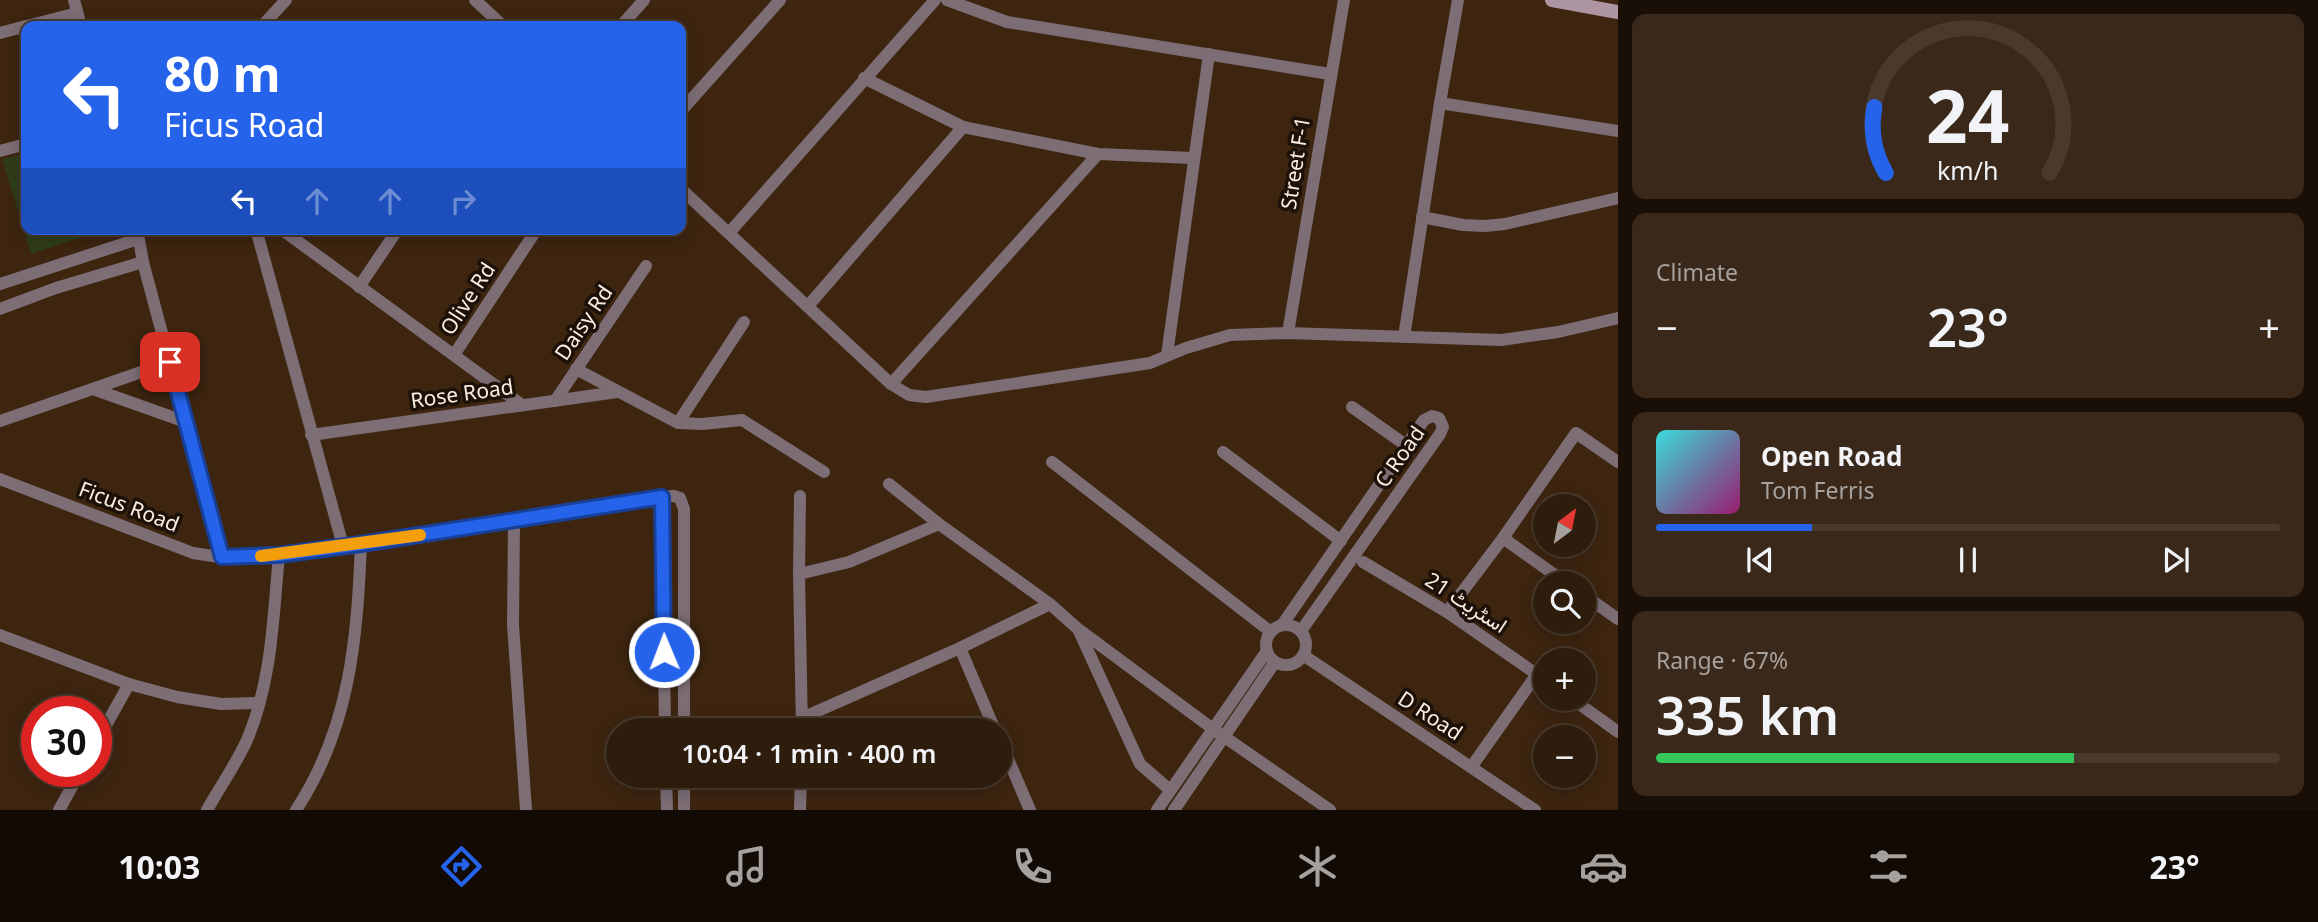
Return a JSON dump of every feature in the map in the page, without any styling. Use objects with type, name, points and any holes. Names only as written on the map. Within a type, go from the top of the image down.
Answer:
[{"type":"street","points":[[267,21],[286,0]]},
{"type":"street","points":[[625,21],[644,0]]},
{"type":"street","points":[[686,105],[780,0]]},
{"type":"street","points":[[729,233],[935,0]]},
{"type":"street","points":[[947,0],[1007,22],[1330,74]]},
{"type":"street","name":"Street F-1","points":[[1288,333],[1344,0]]},
{"type":"street","points":[[1404,337],[1458,0]]},
{"type":"street","points":[[1552,0],[1618,12]]},
{"type":"street","points":[[476,1],[498,21]]},
{"type":"street","points":[[39,21],[78,4]]},
{"type":"street","points":[[0,33],[21,28]]},
{"type":"street","points":[[1167,355],[1209,54]]},
{"type":"street","points":[[864,78],[962,127],[1098,153],[1193,158]]},
{"type":"street","points":[[1440,103],[1618,131]]},
{"type":"street","points":[[808,306],[962,127]]},
{"type":"street","points":[[0,151],[21,145]]},
{"type":"street","points":[[891,384],[1098,153]]},
{"type":"street","points":[[686,194],[891,384],[909,395],[926,397],[1150,363],[1230,335],[1288,333],[1501,340],[1558,332],[1618,317]]},
{"type":"street","points":[[1422,218],[1463,225],[1505,224],[1618,198]]},
{"type":"street","points":[[0,284],[134,235]]},
{"type":"street","points":[[137,235],[222,557]]},
{"type":"street","points":[[258,235],[342,546]]},
{"type":"street","points":[[289,235],[522,405]]},
{"type":"street","points":[[359,286],[394,235]]},
{"type":"street","name":"Olive Rd","points":[[454,355],[533,235]]},
{"type":"street","points":[[0,310],[56,288],[144,262]]},
{"type":"street","name":"Daisy Rd","points":[[555,401],[646,266]]},
{"type":"street","points":[[678,423],[744,322]]},
{"type":"street","points":[[0,421],[170,362]]},
{"type":"street","points":[[576,369],[678,423],[742,421],[824,472]]},
{"type":"street","points":[[93,388],[186,422]]},
{"type":"street","name":"Rose Road","points":[[311,435],[617,392]]},
{"type":"street","points":[[1352,407],[1407,446]]},
{"type":"street","name":"C Road","points":[[1277,629],[1426,418],[1437,416],[1443,427],[1440,434],[1301,631]]},
{"type":"street","points":[[1447,612],[1503,538],[1576,433],[1618,462]]},
{"type":"street","points":[[1223,452],[1341,541]]},
{"type":"street","points":[[1052,462],[1277,629]]},
{"type":"street","name":"Ficus Road","points":[[0,479],[193,553],[222,557],[279,555],[361,544],[662,497]]},
{"type":"street","points":[[889,484],[1213,729],[1330,810]]},
{"type":"street","points":[[666,718],[662,497],[674,496],[680,498],[684,509],[684,718]]},
{"type":"street","points":[[800,496],[802,718]]},
{"type":"street","points":[[514,521],[513,625],[526,810]]},
{"type":"street","points":[[799,574],[849,562],[939,524]]},
{"type":"street","points":[[1503,538],[1549,571]]},
{"type":"street","points":[[296,810],[320,770],[331,745],[348,690],[356,632],[361,544]]},
{"type":"street","points":[[207,810],[247,740],[259,703],[270,662],[279,555]]},
{"type":"street","name":"اسٹریٹ 21","points":[[1363,562],[1447,612],[1533,671]]},
{"type":"street","points":[[1596,603],[1618,619]]},
{"type":"street","points":[[814,718],[1050,604]]},
{"type":"street","points":[[1157,810],[1267,651],[1268,638],[1277,629],[1296,627],[1301,631],[1306,643],[1303,655],[1293,664],[1275,662],[1267,651]]},
{"type":"street","points":[[1078,629],[1140,764],[1170,790]]},
{"type":"street","points":[[1,638],[129,684],[177,697],[221,704],[259,703]]},
{"type":"street","points":[[960,648],[990,718]]},
{"type":"street","name":"D Road","points":[[1303,655],[1535,810]]},
{"type":"street","points":[[1174,810],[1275,662]]},
{"type":"street","points":[[112,714],[129,684]]},
{"type":"street","points":[[1472,766],[1533,687]]},
{"type":"street","points":[[1589,711],[1618,732]]},
{"type":"street","points":[[1012,768],[1030,810]]},
{"type":"street","points":[[59,810],[72,787]]},
{"type":"street","points":[[666,788],[667,810]]},
{"type":"street","points":[[684,788],[684,810]]},
{"type":"street","points":[[800,810],[801,788]]},
{"type":"green space","points":[[21,154],[21,221],[2,159]]},
{"type":"green space","points":[[25,235],[90,235],[31,254]]},
{"type":"slow traffic","points":[[261,556],[420,535]]},
{"type":"route","points":[[170,362],[222,557],[279,555],[361,544],[662,497],[664,652]]}]
